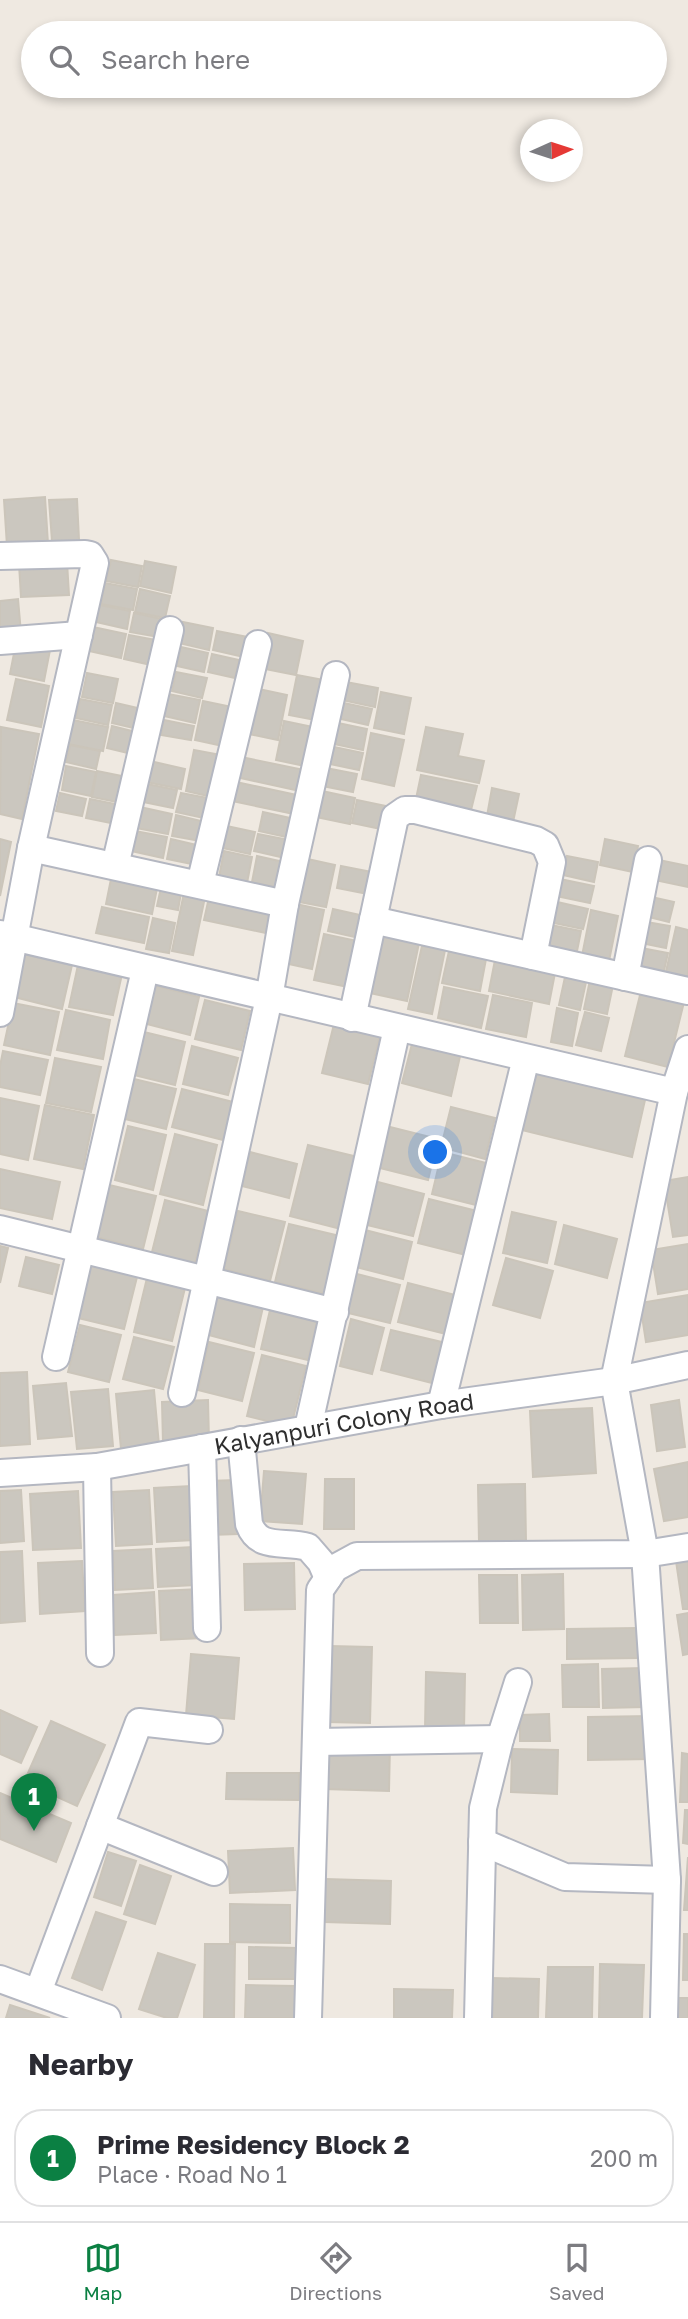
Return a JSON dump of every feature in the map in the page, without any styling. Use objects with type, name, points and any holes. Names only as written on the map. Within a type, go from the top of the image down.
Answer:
[{"type":"street","points":[[0,556],[85,554],[93,558],[95,563],[31,848],[8,936],[0,1013]]},
{"type":"street","points":[[115,866],[170,630]]},
{"type":"street","points":[[0,640],[79,635]]},
{"type":"street","points":[[200,884],[258,644]]},
{"type":"street","points":[[182,1393],[269,998],[285,904],[336,675]]},
{"type":"street","points":[[352,1018],[395,817],[405,810],[415,810],[536,839],[545,845],[552,862],[533,957]]},
{"type":"street","points":[[31,848],[285,904]]},
{"type":"street","points":[[625,977],[648,860]]},
{"type":"street","points":[[373,920],[688,990]]},
{"type":"street","points":[[8,936],[674,1092]]},
{"type":"street","points":[[55,1357],[145,970]]},
{"type":"street","points":[[308,1428],[397,1028]]},
{"type":"street","points":[[664,2018],[678,1928],[667,1880],[645,1554],[614,1381],[674,1092],[688,1049]]},
{"type":"street","points":[[441,1405],[526,1058]]},
{"type":"street","points":[[0,1229],[335,1312]]},
{"type":"street","name":"Kalyanpuri Colony Road","points":[[0,1473],[97,1467],[441,1405],[614,1381],[688,1365]]},
{"type":"street","points":[[241,1440],[249,1524],[253,1534],[260,1541],[307,1547],[321,1562],[328,1578]]},
{"type":"street","points":[[202,1448],[207,1628]]},
{"type":"street","points":[[97,1467],[100,1653]]},
{"type":"street","points":[[308,2018],[320,1590],[335,1568],[357,1556],[645,1554],[688,1547]]},
{"type":"street","points":[[478,2018],[483,1808],[518,1682]]},
{"type":"street","points":[[38,1992],[139,1722],[209,1730]]},
{"type":"street","points":[[316,1742],[500,1739]]},
{"type":"street","points":[[100,1826],[214,1872]]},
{"type":"street","points":[[482,1842],[565,1877],[667,1880]]},
{"type":"street","points":[[0,1979],[107,2018]]},
{"type":"building","points":[[45,497],[48,544],[7,546],[4,500]]},
{"type":"building","points":[[77,499],[79,540],[52,541],[49,500]]},
{"type":"building","points":[[111,560],[142,566],[138,587],[106,581]]},
{"type":"building","points":[[145,561],[176,567],[171,593],[140,586]]},
{"type":"building","points":[[67,562],[69,595],[21,597],[19,564]]},
{"type":"building","points":[[105,583],[137,589],[133,610],[101,604]]},
{"type":"building","points":[[140,589],[170,596],[165,618],[135,612]]},
{"type":"building","points":[[18,599],[21,633],[0,629],[0,601]]},
{"type":"building","points":[[100,605],[130,611],[127,629],[96,622]]},
{"type":"building","points":[[134,613],[162,619],[159,637],[130,632]]},
{"type":"building","points":[[183,622],[213,628],[209,650],[179,643]]},
{"type":"building","points":[[93,627],[126,634],[121,658],[89,651]]},
{"type":"building","points":[[217,631],[248,637],[244,657],[213,650]]},
{"type":"building","points":[[268,633],[303,641],[296,675],[260,668]]},
{"type":"building","points":[[129,635],[156,640],[151,665],[124,659]]},
{"type":"building","points":[[16,643],[50,650],[44,681],[10,674]]},
{"type":"building","points":[[181,647],[208,653],[204,672],[177,666]]},
{"type":"building","points":[[212,654],[239,660],[235,678],[208,672]]},
{"type":"building","points":[[176,672],[207,678],[202,698],[172,691]]},
{"type":"building","points":[[87,673],[118,679],[113,703],[82,697]]},
{"type":"building","points":[[297,675],[329,681],[321,721],[289,715]]},
{"type":"building","points":[[16,679],[49,686],[41,727],[7,720]]},
{"type":"building","points":[[346,682],[378,688],[375,707],[342,700]]},
{"type":"building","points":[[254,688],[287,695],[278,740],[244,733]]},
{"type":"building","points":[[381,692],[411,698],[404,734],[374,728]]},
{"type":"building","points":[[168,694],[200,700],[195,723],[164,716]]},
{"type":"building","points":[[80,699],[112,705],[108,725],[76,718]]},
{"type":"building","points":[[203,701],[232,707],[223,746],[195,740]]},
{"type":"building","points":[[116,703],[142,709],[138,729],[112,723]]},
{"type":"building","points":[[344,703],[372,709],[368,725],[341,719]]},
{"type":"building","points":[[73,720],[108,727],[103,751],[68,744]]},
{"type":"building","points":[[164,720],[194,726],[191,740],[161,735]]},
{"type":"building","points":[[284,721],[313,727],[305,766],[276,760]]},
{"type":"building","points":[[338,723],[367,729],[363,750],[334,744]]},
{"type":"building","points":[[112,726],[136,732],[132,754],[107,748]]},
{"type":"building","points":[[1,727],[39,734],[22,819],[0,814]]},
{"type":"building","points":[[426,727],[463,734],[458,756],[484,761],[479,783],[417,770]]},
{"type":"building","points":[[371,733],[404,740],[394,786],[362,779]]},
{"type":"building","points":[[70,745],[100,751],[96,769],[66,762]]},
{"type":"building","points":[[334,747],[363,753],[359,770],[330,764]]},
{"type":"building","points":[[194,750],[221,755],[212,797],[186,791]]},
{"type":"building","points":[[241,757],[304,770],[300,791],[236,777]]},
{"type":"building","points":[[150,761],[185,769],[181,789],[146,782]]},
{"type":"building","points":[[66,766],[96,772],[91,796],[62,790]]},
{"type":"building","points":[[326,768],[357,774],[353,792],[322,786]]},
{"type":"building","points":[[97,771],[127,777],[122,803],[92,797]]},
{"type":"building","points":[[421,775],[477,786],[471,810],[416,799]]},
{"type":"building","points":[[236,782],[297,795],[294,814],[232,801]]},
{"type":"building","points":[[147,784],[177,790],[173,808],[143,802]]},
{"type":"building","points":[[492,788],[519,794],[513,822],[487,816]]},
{"type":"building","points":[[322,791],[355,798],[350,824],[316,817]]},
{"type":"building","points":[[60,793],[86,799],[82,816],[56,811]]},
{"type":"building","points":[[181,793],[208,798],[204,818],[176,812]]},
{"type":"building","points":[[90,799],[120,805],[116,824],[86,818]]},
{"type":"building","points":[[357,800],[386,806],[381,829],[352,823]]},
{"type":"building","points":[[140,807],[172,814],[168,834],[136,828]]},
{"type":"building","points":[[263,812],[295,819],[291,838],[259,831]]},
{"type":"building","points":[[176,815],[205,822],[201,841],[172,836]]},
{"type":"building","points":[[222,825],[255,832],[250,854],[218,847]]},
{"type":"building","points":[[135,831],[167,837],[163,858],[131,851]]},
{"type":"building","points":[[258,834],[289,840],[285,858],[254,851]]},
{"type":"building","points":[[0,839],[11,842],[0,896]]},
{"type":"building","points":[[171,839],[201,846],[197,865],[167,859]]},
{"type":"building","points":[[605,839],[638,846],[633,872],[600,865]]},
{"type":"building","points":[[224,851],[252,857],[247,883],[219,877]]},
{"type":"building","points":[[257,856],[284,862],[279,888],[252,882]]},
{"type":"building","points":[[567,856],[598,862],[594,882],[563,875]]},
{"type":"building","points":[[303,858],[335,865],[326,907],[294,901]]},
{"type":"building","points":[[654,859],[688,866],[688,887],[650,879]]},
{"type":"building","points":[[341,866],[372,872],[368,894],[337,888]]},
{"type":"building","points":[[112,874],[158,883],[152,914],[106,904]]},
{"type":"building","points":[[560,879],[594,886],[590,903],[556,896]]},
{"type":"building","points":[[162,883],[182,887],[178,910],[157,906]]},
{"type":"building","points":[[185,888],[206,892],[193,955],[172,951]]},
{"type":"building","points":[[210,893],[272,905],[266,933],[204,920]]},
{"type":"building","points":[[647,896],[674,902],[669,922],[641,915]]},
{"type":"building","points":[[553,901],[588,909],[583,929],[549,922]]},
{"type":"building","points":[[296,904],[324,910],[312,969],[284,963]]},
{"type":"building","points":[[102,907],[149,917],[144,943],[96,933]]},
{"type":"building","points":[[333,909],[360,915],[355,937],[328,931]]},
{"type":"building","points":[[591,910],[618,916],[609,961],[582,956]]},
{"type":"building","points":[[153,918],[175,923],[169,953],[146,949]]},
{"type":"building","points":[[641,921],[670,926],[666,948],[636,942]]},
{"type":"building","points":[[551,925],[581,931],[576,956],[546,950]]},
{"type":"building","points":[[676,927],[688,930],[688,982],[665,976]]},
{"type":"building","points":[[324,934],[357,941],[348,987],[314,980]]},
{"type":"building","points":[[377,934],[419,943],[407,1001],[365,992]]},
{"type":"building","points":[[422,946],[445,950],[432,1014],[408,1009]]},
{"type":"building","points":[[636,947],[668,953],[663,975],[630,968]]},
{"type":"building","points":[[449,951],[486,959],[480,991],[442,983]]},
{"type":"building","points":[[25,954],[72,965],[62,1009],[14,997]]},
{"type":"building","points":[[495,960],[555,973],[549,1004],[489,991]]},
{"type":"building","points":[[78,965],[122,974],[113,1015],[69,1007]]},
{"type":"building","points":[[565,977],[586,982],[580,1010],[559,1005]]},
{"type":"building","points":[[590,980],[613,985],[607,1014],[584,1009]]},
{"type":"building","points":[[153,985],[199,997],[190,1035],[143,1023]]},
{"type":"building","points":[[444,987],[488,996],[481,1028],[438,1018]]},
{"type":"building","points":[[642,987],[685,998],[668,1067],[625,1056]]},
{"type":"building","points":[[493,995],[532,1003],[526,1037],[486,1029]]},
{"type":"building","points":[[205,1000],[250,1011],[241,1050],[195,1039]]},
{"type":"building","points":[[13,1003],[59,1012],[50,1055],[4,1045]]},
{"type":"building","points":[[557,1008],[578,1013],[572,1046],[551,1042]]},
{"type":"building","points":[[66,1010],[110,1020],[103,1059],[57,1050]]},
{"type":"building","points":[[585,1012],[609,1018],[601,1051],[576,1045]]},
{"type":"building","points":[[335,1020],[381,1031],[368,1084],[322,1073]]},
{"type":"building","points":[[144,1032],[185,1042],[175,1085],[134,1075]]},
{"type":"building","points":[[413,1040],[461,1052],[451,1096],[402,1083]]},
{"type":"building","points":[[192,1046],[238,1058],[228,1095],[183,1084]]},
{"type":"building","points":[[3,1051],[48,1060],[40,1095],[0,1087]]},
{"type":"building","points":[[55,1058],[101,1067],[91,1112],[46,1103]]},
{"type":"building","points":[[536,1073],[645,1100],[632,1157],[522,1130]]},
{"type":"building","points":[[134,1079],[176,1089],[166,1129],[125,1119]]},
{"type":"building","points":[[182,1089],[233,1102],[223,1140],[172,1127]]},
{"type":"building","points":[[0,1098],[39,1106],[28,1160],[0,1154]]},
{"type":"building","points":[[45,1105],[94,1115],[83,1169],[34,1159]]},
{"type":"building","points":[[451,1107],[495,1118],[485,1159],[441,1147]]},
{"type":"building","points":[[128,1126],[166,1135],[153,1190],[115,1180]]},
{"type":"building","points":[[386,1126],[438,1139],[428,1180],[376,1167]]},
{"type":"building","points":[[175,1134],[217,1145],[203,1205],[160,1194]]},
{"type":"building","points":[[308,1145],[358,1157],[341,1229],[290,1216]]},
{"type":"building","points":[[250,1152],[297,1164],[289,1198],[242,1186]]},
{"type":"building","points":[[442,1152],[486,1163],[476,1205],[432,1194]]},
{"type":"building","points":[[0,1169],[60,1182],[52,1219],[0,1208]]},
{"type":"building","points":[[688,1177],[688,1235],[673,1237],[664,1181]]},
{"type":"building","points":[[374,1181],[424,1194],[413,1236],[363,1224]]},
{"type":"building","points":[[105,1184],[156,1196],[143,1249],[92,1236]]},
{"type":"building","points":[[429,1199],[477,1211],[466,1255],[418,1243]]},
{"type":"building","points":[[165,1200],[208,1211],[194,1267],[151,1256]]},
{"type":"building","points":[[238,1211],[285,1222],[270,1281],[224,1269]]},
{"type":"building","points":[[512,1212],[556,1222],[547,1263],[503,1253]]},
{"type":"building","points":[[289,1224],[340,1236],[325,1294],[275,1282]]},
{"type":"building","points":[[564,1225],[617,1239],[607,1278],[555,1264]]},
{"type":"building","points":[[365,1230],[412,1242],[403,1279],[356,1267]]},
{"type":"building","points":[[688,1244],[688,1289],[658,1294],[651,1250]]},
{"type":"building","points":[[0,1246],[8,1248],[0,1283]]},
{"type":"building","points":[[26,1257],[59,1265],[52,1294],[19,1286]]},
{"type":"building","points":[[506,1258],[553,1271],[540,1318],[493,1305]]},
{"type":"building","points":[[91,1265],[137,1277],[124,1329],[78,1318]]},
{"type":"building","points":[[353,1273],[400,1285],[390,1323],[344,1312]]},
{"type":"building","points":[[147,1278],[185,1288],[172,1341],[134,1332]]},
{"type":"building","points":[[408,1283],[455,1295],[446,1334],[398,1322]]},
{"type":"building","points":[[215,1295],[263,1307],[254,1347],[205,1334]]},
{"type":"building","points":[[688,1295],[688,1335],[646,1342],[640,1303]]},
{"type":"building","points":[[270,1310],[317,1322],[308,1360],[261,1349]]},
{"type":"building","points":[[351,1319],[384,1328],[372,1374],[340,1366]]},
{"type":"building","points":[[80,1325],[121,1335],[109,1382],[68,1372]]},
{"type":"building","points":[[391,1330],[442,1342],[432,1383],[381,1370]]},
{"type":"building","points":[[134,1337],[174,1347],[163,1389],[123,1379]]},
{"type":"building","points":[[209,1342],[254,1353],[242,1401],[198,1390]]},
{"type":"building","points":[[262,1355],[306,1366],[291,1427],[247,1416]]},
{"type":"building","points":[[27,1372],[30,1444],[0,1446],[0,1373]]},
{"type":"building","points":[[66,1383],[72,1436],[38,1439],[33,1386]]},
{"type":"building","points":[[108,1389],[113,1446],[77,1449],[71,1392]]},
{"type":"building","points":[[154,1390],[159,1445],[121,1449],[116,1394]]},
{"type":"building","points":[[208,1400],[209,1441],[163,1443],[162,1402]]},
{"type":"building","points":[[679,1400],[685,1447],[657,1451],[651,1405]]},
{"type":"building","points":[[592,1408],[596,1473],[533,1477],[530,1411]]},
{"type":"building","points":[[688,1462],[688,1517],[664,1521],[654,1469]]},
{"type":"building","points":[[264,1471],[306,1474],[302,1524],[260,1521]]},
{"type":"building","points":[[325,1479],[354,1479],[354,1529],[324,1529]]},
{"type":"building","points":[[236,1480],[238,1534],[210,1535],[208,1481]]},
{"type":"building","points":[[525,1484],[526,1542],[479,1542],[478,1485]]},
{"type":"building","points":[[191,1486],[194,1540],[157,1542],[154,1488]]},
{"type":"building","points":[[21,1490],[24,1541],[0,1543],[0,1491]]},
{"type":"building","points":[[149,1490],[152,1544],[116,1546],[113,1492]]},
{"type":"building","points":[[78,1491],[81,1548],[33,1550],[30,1494]]},
{"type":"building","points":[[193,1547],[195,1585],[158,1587],[156,1549]]},
{"type":"building","points":[[151,1549],[153,1588],[115,1590],[113,1551]]},
{"type":"building","points":[[22,1551],[25,1621],[0,1623],[0,1552]]},
{"type":"building","points":[[688,1559],[688,1609],[683,1609],[676,1561]]},
{"type":"building","points":[[82,1561],[85,1611],[40,1614],[38,1563]]},
{"type":"building","points":[[294,1563],[295,1609],[245,1610],[244,1564]]},
{"type":"building","points":[[563,1574],[564,1629],[523,1630],[522,1575]]},
{"type":"building","points":[[479,1575],[517,1575],[518,1623],[480,1623]]},
{"type":"building","points":[[200,1589],[203,1638],[161,1640],[159,1591]]},
{"type":"building","points":[[154,1592],[156,1633],[115,1635],[113,1595]]},
{"type":"building","points":[[688,1613],[688,1654],[683,1655],[677,1615]]},
{"type":"building","points":[[638,1628],[638,1658],[567,1659],[567,1629]]},
{"type":"building","points":[[329,1646],[372,1647],[370,1723],[327,1722]]},
{"type":"building","points":[[191,1654],[239,1658],[234,1719],[186,1715]]},
{"type":"building","points":[[598,1664],[599,1707],[563,1707],[562,1665]]},
{"type":"building","points":[[644,1668],[645,1707],[603,1708],[602,1669]]},
{"type":"building","points":[[426,1672],[465,1674],[464,1731],[425,1730]]},
{"type":"building","points":[[0,1710],[37,1727],[21,1763],[0,1754]]},
{"type":"building","points":[[549,1714],[550,1741],[520,1741],[520,1715]]},
{"type":"building","points":[[651,1716],[652,1759],[588,1760],[588,1717]]},
{"type":"building","points":[[51,1721],[105,1745],[77,1806],[24,1782]]},
{"type":"building","points":[[325,1742],[390,1744],[389,1791],[324,1789]]},
{"type":"building","points":[[512,1749],[558,1750],[557,1794],[511,1792]]},
{"type":"building","points":[[682,1753],[688,1754],[688,1802],[680,1802]]},
{"type":"building","points":[[227,1773],[299,1773],[299,1800],[226,1799]]},
{"type":"building","points":[[0,1793],[71,1823],[56,1862],[0,1839]]},
{"type":"building","points":[[685,1810],[688,1810],[688,1844],[683,1843]]},
{"type":"building","points":[[293,1848],[295,1890],[230,1893],[228,1851]]},
{"type":"building","points":[[108,1852],[136,1861],[121,1906],[94,1897]]},
{"type":"building","points":[[688,1857],[688,1910],[684,1910]]},
{"type":"building","points":[[140,1865],[171,1876],[155,1924],[124,1914]]},
{"type":"building","points":[[325,1879],[391,1881],[390,1924],[325,1922]]},
{"type":"building","points":[[230,1904],[290,1905],[290,1943],[230,1942]]},
{"type":"building","points":[[96,1912],[126,1922],[102,1990],[72,1978]]},
{"type":"building","points":[[684,1934],[688,1934],[688,1980],[683,1980]]},
{"type":"building","points":[[205,1944],[235,1944],[234,2018],[204,2018]]},
{"type":"building","points":[[249,1947],[298,1948],[298,1979],[249,1979]]},
{"type":"building","points":[[158,1953],[195,1965],[177,2018],[167,2018],[139,2009]]},
{"type":"building","points":[[600,1964],[644,1965],[642,2018],[599,2018]]},
{"type":"building","points":[[548,1967],[593,1967],[592,2018],[546,2018]]},
{"type":"building","points":[[491,1978],[539,1979],[538,2018],[490,2018]]},
{"type":"building","points":[[246,1985],[295,1986],[295,2018],[245,2018]]},
{"type":"building","points":[[394,1989],[453,1990],[452,2018],[394,2018]]},
{"type":"building","points":[[678,1998],[688,1998],[688,2018],[677,2018]]},
{"type":"building","points":[[10,2005],[50,2018],[6,2018]]},
{"type":"place","name":"Prime Residency Block 2","points":[[34,1831]]}]
